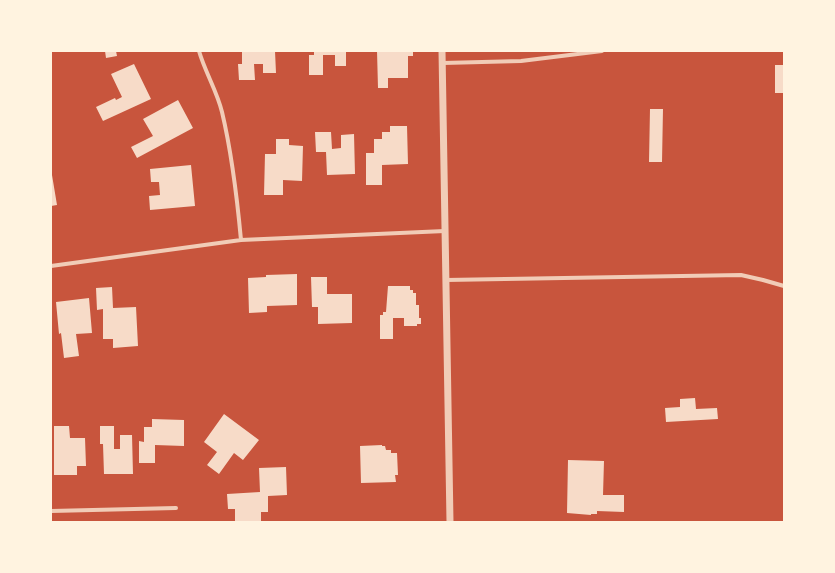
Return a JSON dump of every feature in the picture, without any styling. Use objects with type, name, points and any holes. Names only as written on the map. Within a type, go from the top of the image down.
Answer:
[{"type":"street","points":[[200,51],[202,61],[222,110],[235,174],[241,240]]},
{"type":"street","points":[[442,51],[450,522]]},
{"type":"street","points":[[443,63],[521,61],[602,51]]},
{"type":"street","points":[[51,266],[241,240],[445,231]]},
{"type":"street","points":[[446,280],[741,275],[784,286]]},
{"type":"street","points":[[51,511],[176,508]]},
{"type":"building","points":[[105,51],[116,51],[117,56],[106,58]]},
{"type":"building","points":[[242,51],[275,51],[276,73],[263,73],[263,64],[254,64],[255,80],[239,80],[238,64],[242,64]]},
{"type":"building","points":[[314,51],[346,51],[346,66],[335,66],[335,55],[323,55],[323,75],[309,75],[309,55],[314,55]]},
{"type":"building","points":[[377,51],[413,51],[413,56],[408,56],[408,78],[388,78],[388,88],[378,88]]},
{"type":"building","points":[[134,64],[151,99],[103,121],[96,107],[115,98],[116,100],[122,97],[111,74]]},
{"type":"building","points":[[775,65],[784,65],[784,93],[775,93]]},
{"type":"building","points":[[178,100],[193,128],[137,158],[131,147],[153,136],[143,119]]},
{"type":"building","points":[[650,109],[663,109],[662,162],[649,162]]},
{"type":"building","points":[[390,126],[407,126],[408,164],[382,165],[382,185],[366,185],[366,153],[374,153],[374,139],[382,139],[382,132],[390,132]]},
{"type":"building","points":[[315,132],[331,132],[332,149],[341,148],[341,135],[354,134],[355,174],[327,175],[326,152],[316,152]]},
{"type":"building","points":[[276,139],[289,139],[289,145],[303,146],[302,181],[283,180],[283,195],[264,195],[265,154],[276,154]]},
{"type":"building","points":[[191,165],[195,206],[150,210],[149,196],[160,195],[159,182],[151,182],[150,169]]},
{"type":"building","points":[[51,169],[57,205],[51,206]]},
{"type":"building","points":[[297,274],[297,305],[267,306],[267,312],[249,313],[248,278],[266,277],[266,275]]},
{"type":"building","points":[[311,277],[327,277],[327,294],[352,294],[352,323],[318,324],[318,307],[312,307]]},
{"type":"building","points":[[388,286],[410,286],[410,290],[413,290],[413,293],[416,293],[416,305],[419,305],[419,318],[421,318],[421,324],[417,324],[417,326],[404,326],[404,318],[393,318],[393,339],[380,339],[380,315],[383,315],[383,312],[386,312]]},
{"type":"building","points":[[112,287],[113,308],[136,307],[138,346],[113,348],[113,339],[103,339],[103,309],[97,310],[96,288]]},
{"type":"building","points":[[89,298],[92,333],[76,334],[79,356],[64,358],[61,333],[59,334],[56,302]]},
{"type":"building","points":[[695,398],[696,409],[717,408],[718,419],[666,422],[665,408],[680,407],[680,399]]},
{"type":"building","points":[[224,414],[259,440],[243,460],[234,453],[219,474],[207,465],[217,452],[204,442]]},
{"type":"building","points":[[152,419],[184,420],[184,446],[155,445],[155,463],[139,463],[139,441],[144,442],[144,427],[152,427]]},
{"type":"building","points":[[54,426],[69,426],[70,438],[85,438],[86,466],[77,466],[77,475],[54,475]]},
{"type":"building","points":[[100,426],[114,426],[114,449],[120,449],[120,435],[132,435],[133,474],[104,474],[103,444],[100,444]]},
{"type":"building","points":[[360,446],[385,446],[386,450],[391,450],[391,453],[397,453],[398,475],[395,475],[396,482],[361,483]]},
{"type":"building","points":[[568,460],[604,461],[603,495],[624,495],[624,512],[597,511],[597,514],[591,515],[567,513]]},
{"type":"building","points":[[286,467],[287,495],[268,496],[268,512],[261,512],[261,522],[235,522],[235,509],[228,509],[227,494],[260,492],[259,468]]}]
